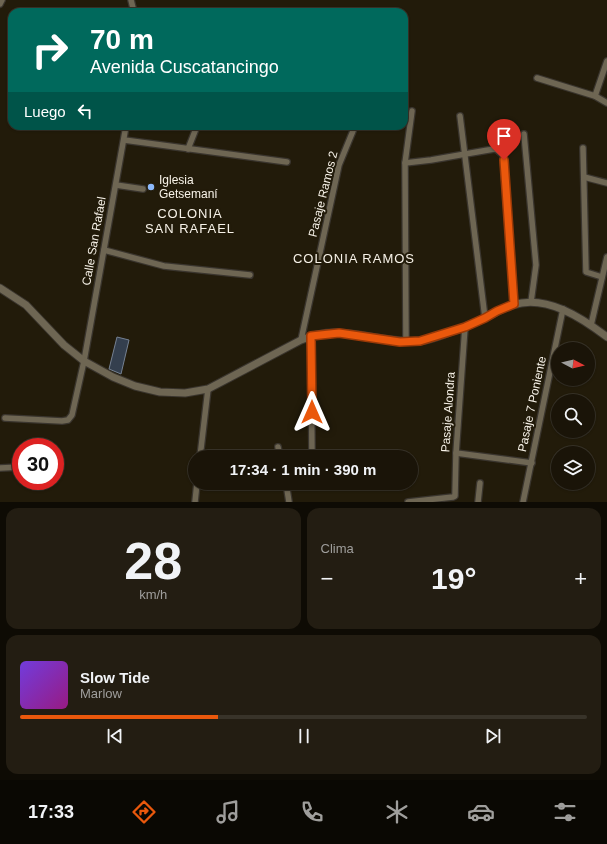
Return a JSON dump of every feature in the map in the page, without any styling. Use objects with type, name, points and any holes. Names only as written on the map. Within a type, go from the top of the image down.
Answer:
[{"type":"street","points":[[0,4],[2,0]]},
{"type":"street","points":[[595,96],[607,61]]},
{"type":"street","points":[[537,78],[595,96],[607,103]]},
{"type":"street","points":[[406,342],[405,162],[412,111]]},
{"type":"street","points":[[460,116],[485,318]]},
{"type":"street","name":"Calle San Rafael","points":[[5,418],[62,421],[68,420],[72,415],[84,361],[125,130]]},
{"type":"street","points":[[188,149],[195,130]]},
{"type":"street","name":"Pasaje Ramos 2","points":[[301,340],[339,165],[353,130]]},
{"type":"street","points":[[524,134],[536,265],[531,302]]},
{"type":"street","points":[[124,140],[287,162]]},
{"type":"street","points":[[583,148],[586,272],[602,277]]},
{"type":"street","points":[[405,162],[431,160],[494,150],[503,155],[514,304]]},
{"type":"street","points":[[584,177],[607,183]]},
{"type":"street","points":[[116,185],[143,190]]},
{"type":"street","points":[[104,250],[164,266],[250,275]]},
{"type":"street","points":[[591,324],[607,257]]},
{"type":"street","points":[[0,288],[26,305],[64,345],[84,361],[113,377],[135,386],[160,392],[185,393],[208,389],[311,336],[339,333],[406,342],[420,341],[465,327],[514,304],[531,302],[563,310],[578,316],[607,337]]},
{"type":"street","name":"Pasaje 7 Poniente","points":[[523,502],[563,310]]},
{"type":"street","name":"Pasaje Alondra","points":[[408,502],[453,497],[455,494],[456,453],[465,327]]},
{"type":"street","points":[[311,336],[312,450]]},
{"type":"street","points":[[201,450],[208,389]]},
{"type":"street","points":[[456,453],[532,462]]},
{"type":"street","points":[[0,468],[12,467]]},
{"type":"street","points":[[478,502],[480,483]]},
{"type":"street","points":[[195,502],[196,490]]},
{"type":"street","points":[[287,490],[289,502]]},
{"type":"building","points":[[117,337],[129,340],[121,374],[109,369]]},
{"type":"place","name":"Iglesia Getsemaní","points":[[151,187]]},
{"type":"district","name":"COLONIA SAN RAFAEL","points":[[190,220]]},
{"type":"district","name":"COLONIA RAMOS","points":[[354,258]]},
{"type":"route","points":[[312,412],[311,336],[339,333],[400,342],[420,341],[465,327],[514,304],[504,160]]}]
